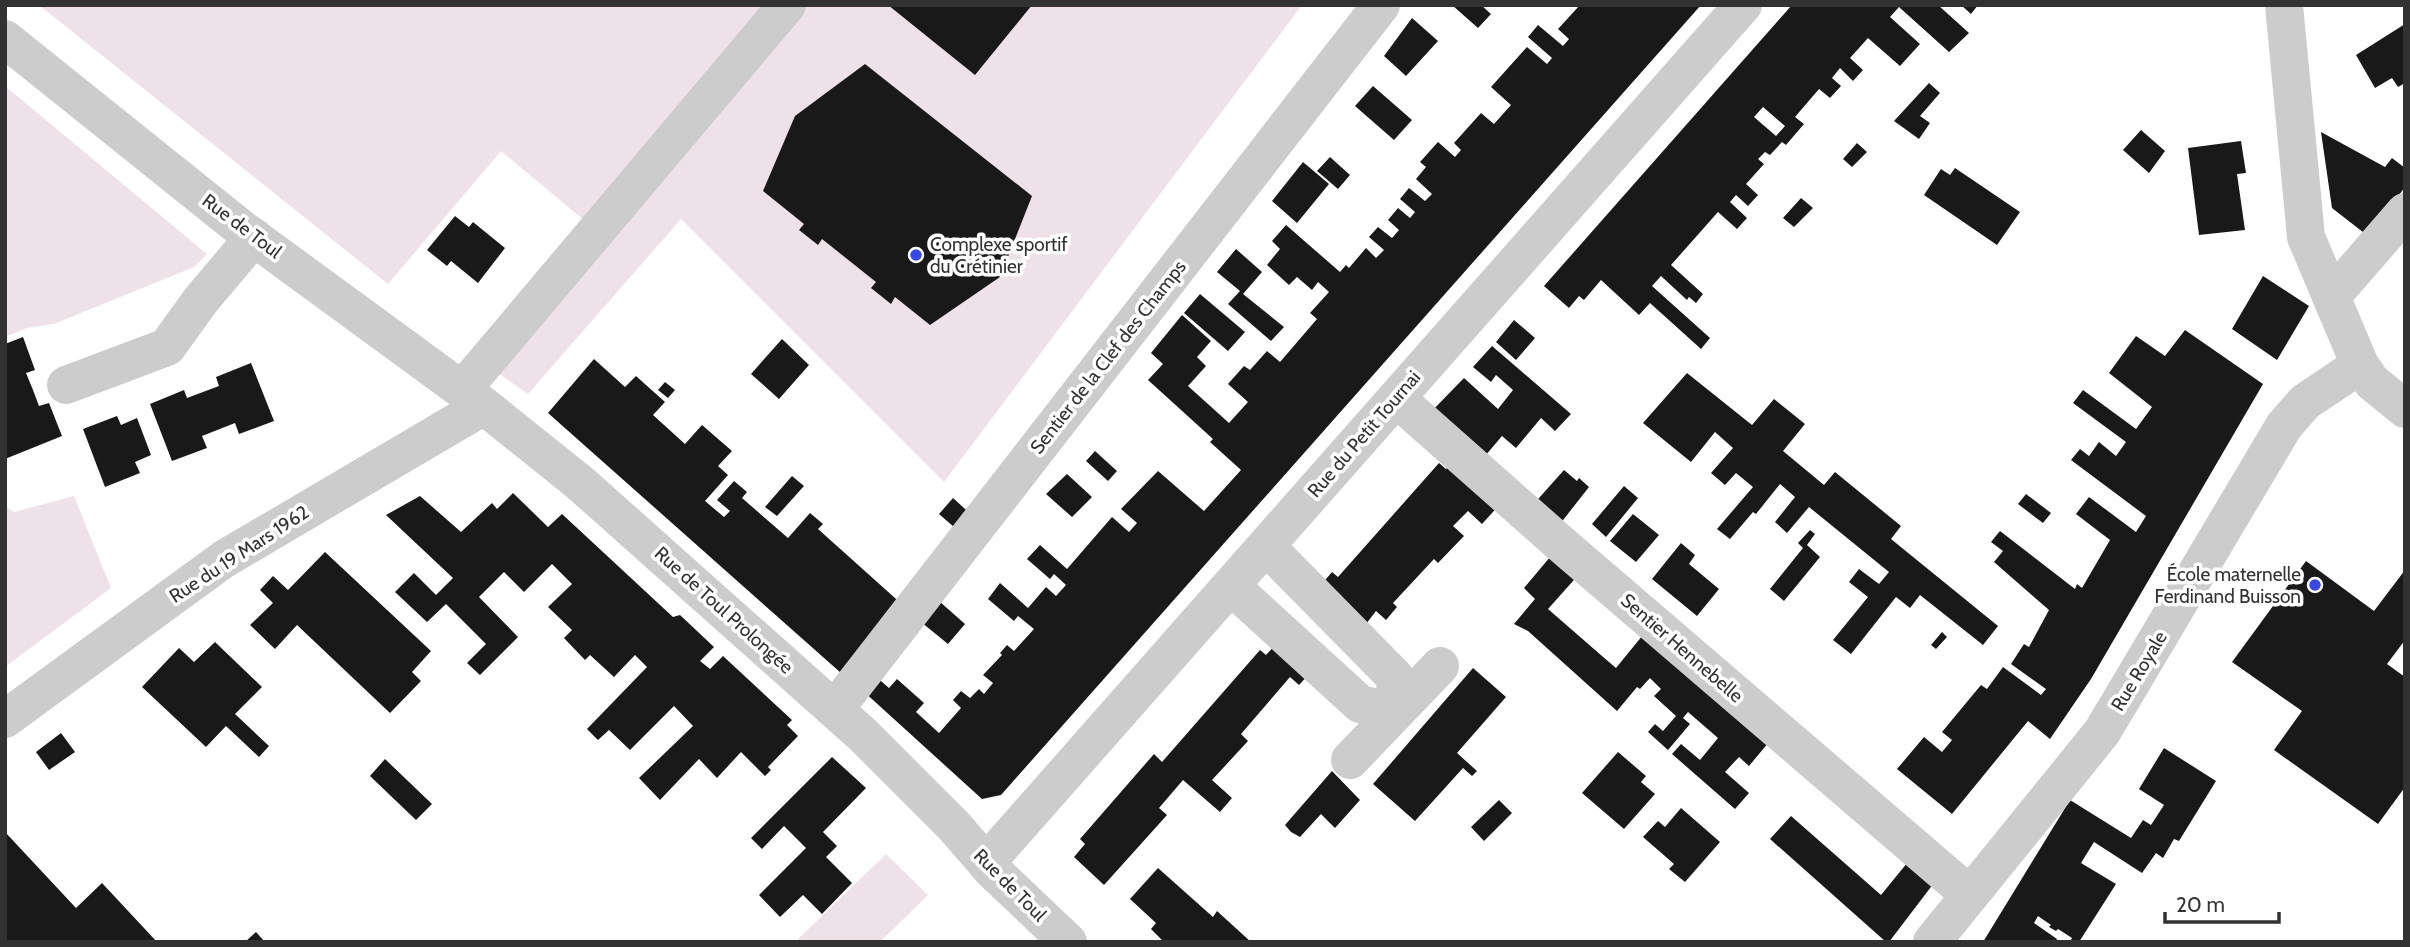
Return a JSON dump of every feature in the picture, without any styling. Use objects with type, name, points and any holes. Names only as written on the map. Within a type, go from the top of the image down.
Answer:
[{"type":"street","name":"Rue du 19 Mars 1962","points":[[5,719],[224,559],[473,398],[787,5]]},
{"type":"street","name":"Sentier de la Clef des Champs","points":[[835,709],[1381,5]]},
{"type":"street","name":"Rue du Petit Tournai","points":[[986,863],[1743,5]]},
{"type":"street","points":[[2284,5],[2306,237],[2360,365],[2372,382],[2405,409]]},
{"type":"street","name":"Rue de Toul","points":[[5,39],[254,237],[473,398]]},
{"type":"street","points":[[2332,296],[2405,212]]},
{"type":"street","points":[[66,385],[167,347],[201,300],[254,237]]},
{"type":"street","name":"Rue Royale","points":[[1932,942],[2102,732],[2284,426],[2313,396],[2360,365]]},
{"type":"street","name":"Rue de Toul Prolongée","points":[[473,398],[580,483],[835,709],[954,826]]},
{"type":"street","name":"Sentier Hennebelle","points":[[1396,398],[1561,544],[1970,895]]},
{"type":"street","points":[[1266,546],[1395,677],[1396,712]]},
{"type":"street","points":[[1231,586],[1360,704],[1396,712]]},
{"type":"street","points":[[1350,760],[1440,666]]},
{"type":"street","name":"Rue de Toul","points":[[954,826],[986,863],[1068,942]]},
{"type":"shaded area","name":"Complexe sportif du Crétinier","points":[[39,5],[1302,5],[944,482],[681,219],[528,394],[478,359],[591,226],[501,151],[388,284]]},
{"type":"shaded area","points":[[5,86],[207,254],[194,267],[54,324],[27,328],[5,337]]},
{"type":"shaded area","points":[[74,496],[111,588],[5,667],[5,506],[14,512]]},
{"type":"shaded area","points":[[886,854],[928,895],[880,942],[795,942]]},
{"type":"building","points":[[888,5],[1032,5],[975,75]]},
{"type":"building","points":[[1452,5],[1481,5],[1491,14],[1478,28]]},
{"type":"building","points":[[1580,5],[1701,5],[1001,795],[982,799],[862,690],[874,675],[889,688],[897,679],[924,703],[916,712],[939,733],[961,708],[953,700],[961,691],[970,698],[979,689],[984,694],[993,683],[983,675],[1002,655],[1000,653],[1007,645],[1014,651],[1034,629],[1018,616],[1014,621],[988,599],[1000,583],[1028,608],[1046,587],[1056,596],[1066,585],[1054,574],[1050,579],[1027,559],[1040,545],[1067,569],[1112,517],[1129,532],[1137,523],[1121,509],[1158,471],[1204,511],[1241,470],[1210,442],[1213,439],[1148,380],[1163,364],[1151,353],[1182,315],[1211,341],[1197,357],[1206,366],[1188,386],[1229,423],[1248,402],[1228,384],[1244,366],[1250,370],[1267,351],[1280,362],[1317,319],[1310,313],[1329,292],[1318,282],[1312,290],[1297,277],[1289,285],[1267,265],[1280,249],[1272,241],[1286,225],[1340,272],[1346,265],[1349,268],[1366,248],[1376,258],[1384,250],[1369,237],[1378,227],[1392,238],[1399,230],[1388,220],[1398,208],[1410,218],[1415,212],[1400,199],[1409,188],[1425,201],[1432,194],[1416,179],[1426,167],[1420,162],[1438,142],[1455,157],[1461,150],[1454,143],[1481,113],[1494,124],[1511,105],[1491,87],[1527,47],[1547,64],[1552,58],[1528,37],[1538,25],[1563,46],[1569,39],[1558,29]]},
{"type":"building","points":[[1792,5],[1938,5],[1969,33],[1949,52],[1899,7],[1890,17],[1920,44],[1900,66],[1868,38],[1850,58],[1863,70],[1853,81],[1840,68],[1832,78],[1841,86],[1830,98],[1819,89],[1795,117],[1804,124],[1786,145],[1782,142],[1770,155],[1765,152],[1758,159],[1764,164],[1746,184],[1758,195],[1748,206],[1736,195],[1730,202],[1747,218],[1737,229],[1718,212],[1671,265],[1703,294],[1696,303],[1689,297],[1687,300],[1661,276],[1652,286],[1710,338],[1701,349],[1650,303],[1639,315],[1601,280],[1584,300],[1579,296],[1569,308],[1544,286]],"holes":[[[1763,107],[1785,126],[1776,136],[1754,117]]]},
{"type":"building","points":[[1961,5],[1978,5],[1971,14]]},
{"type":"building","points":[[1412,18],[1438,41],[1406,76],[1384,56]]},
{"type":"building","points":[[2405,24],[2405,83],[2398,87],[2392,78],[2375,88],[2356,55]]},
{"type":"building","points":[[865,64],[1032,196],[1000,277],[930,325],[895,297],[891,304],[871,288],[876,282],[822,239],[818,245],[799,230],[804,224],[763,191],[795,116]]},
{"type":"building","points":[[1929,83],[1940,93],[1920,116],[1930,123],[1919,139],[1894,121]]},
{"type":"building","points":[[1373,86],[1412,120],[1394,140],[1355,106]]},
{"type":"building","points":[[2141,130],[2165,151],[2149,173],[2123,150]]},
{"type":"building","points":[[2321,132],[2385,167],[2392,158],[2405,168],[2405,187],[2368,236],[2332,208]]},
{"type":"building","points":[[2241,141],[2246,173],[2237,174],[2245,230],[2199,235],[2188,148]]},
{"type":"building","points":[[1857,143],[1867,152],[1852,167],[1843,159]]},
{"type":"building","points":[[1330,157],[1350,175],[1338,189],[1317,171]]},
{"type":"building","points":[[1303,162],[1329,184],[1297,223],[1272,201]]},
{"type":"building","points":[[1955,168],[2020,212],[1997,245],[1924,195],[1941,169],[1950,175]]},
{"type":"building","points":[[1801,198],[1813,208],[1794,227],[1783,218]]},
{"type":"building","points":[[455,216],[469,227],[473,222],[505,248],[478,283],[451,261],[447,266],[427,250]]},
{"type":"building","points":[[1236,249],[1262,272],[1243,294],[1284,327],[1271,341],[1228,304],[1240,291],[1217,272]]},
{"type":"building","points":[[2263,276],[2309,306],[2277,360],[2232,329]]},
{"type":"building","points":[[1200,294],[1245,332],[1228,351],[1184,313]]},
{"type":"building","points":[[1514,320],[1535,338],[1516,360],[1496,342]]},
{"type":"building","points":[[2185,330],[2263,384],[2091,679],[2050,739],[2028,721],[1952,814],[1897,769],[1924,737],[1942,752],[1952,740],[1942,732],[1981,685],[1987,689],[2003,667],[2041,695],[2046,689],[2011,664],[2024,644],[2029,647],[2049,610],[1994,562],[2003,551],[1991,542],[2000,531],[2075,589],[2077,584],[2082,588],[2110,540],[2076,514],[2089,497],[2136,532],[2146,516],[2071,460],[2080,449],[2089,456],[2099,442],[2116,456],[2126,442],[2073,403],[2083,390],[2136,429],[2152,407],[2109,373],[2136,336],[2165,356]]},
{"type":"building","points":[[23,337],[35,370],[26,373],[39,406],[49,403],[62,436],[5,459],[5,344]]},
{"type":"building","points":[[782,339],[809,365],[779,399],[751,374]]},
{"type":"building","points":[[1492,346],[1571,414],[1555,431],[1541,418],[1516,448],[1502,436],[1480,462],[1427,416],[1464,378],[1498,409],[1513,390],[1496,375],[1491,382],[1473,367]]},
{"type":"building","points":[[594,359],[625,387],[636,376],[665,402],[653,415],[685,444],[702,425],[732,451],[718,466],[728,475],[705,501],[724,517],[730,511],[717,500],[734,481],[747,492],[742,498],[788,538],[810,513],[823,524],[818,529],[905,607],[841,673],[548,413]]},
{"type":"building","points":[[251,363],[274,421],[239,434],[235,423],[202,436],[207,448],[172,461],[150,404],[184,390],[187,398],[219,386],[216,377]]},
{"type":"building","points":[[1687,373],[1752,425],[1774,399],[1805,424],[1783,451],[1824,485],[1835,472],[1901,526],[1891,539],[1998,626],[1983,645],[1920,595],[1910,608],[1896,597],[1851,654],[1833,640],[1868,597],[1849,582],[1859,569],[1879,584],[1889,572],[1809,507],[1787,533],[1775,522],[1795,497],[1780,484],[1756,514],[1753,512],[1730,539],[1717,529],[1753,487],[1736,473],[1725,485],[1711,473],[1733,448],[1715,432],[1691,462],[1643,423]]},
{"type":"building","points":[[665,382],[675,390],[668,398],[658,390]]},
{"type":"building","points":[[117,416],[121,425],[137,418],[151,455],[135,462],[140,473],[105,487],[83,429]]},
{"type":"building","points":[[1095,451],[1117,471],[1108,481],[1086,461]]},
{"type":"building","points":[[1455,460],[1502,502],[1482,524],[1468,511],[1453,526],[1464,536],[1438,563],[1434,559],[1393,603],[1397,607],[1386,620],[1376,611],[1366,624],[1321,585],[1332,572],[1338,577],[1439,463],[1446,469]]},
{"type":"building","points":[[1564,470],[1589,487],[1556,529],[1531,507]]},
{"type":"building","points":[[1067,474],[1092,497],[1072,517],[1046,494]]},
{"type":"building","points":[[792,476],[804,486],[777,516],[765,507]]},
{"type":"building","points":[[1624,486],[1638,498],[1606,537],[1592,524]]},
{"type":"building","points":[[513,493],[548,527],[562,514],[673,617],[680,615],[714,647],[700,661],[710,669],[723,656],[792,720],[787,725],[798,736],[768,767],[771,770],[765,776],[741,752],[717,778],[699,759],[660,800],[639,778],[693,726],[674,706],[630,750],[609,730],[598,740],[587,729],[647,667],[635,655],[614,677],[590,655],[585,660],[564,638],[572,630],[548,607],[572,584],[552,564],[524,592],[504,572],[479,597],[518,637],[480,675],[467,663],[486,644],[446,604],[427,622],[395,592],[414,573],[436,595],[453,578],[386,515],[420,496],[461,532],[492,503],[497,509]]},
{"type":"building","points":[[2026,494],[2051,513],[2043,523],[2018,504]]},
{"type":"building","points":[[953,498],[976,519],[962,534],[939,514]]},
{"type":"building","points":[[1633,514],[1659,535],[1636,562],[1610,541]]},
{"type":"building","points":[[1810,530],[1815,534],[1807,545],[1820,557],[1784,601],[1770,589],[1803,548],[1798,543]]},
{"type":"building","points":[[1681,543],[1695,555],[1689,564],[1719,589],[1697,616],[1652,579]]},
{"type":"building","points":[[1556,550],[1581,572],[1548,609],[1616,668],[1647,630],[1774,736],[1749,766],[1739,757],[1725,772],[1749,793],[1735,809],[1672,754],[1681,744],[1700,760],[1718,738],[1688,712],[1683,718],[1690,724],[1668,750],[1648,732],[1655,724],[1663,731],[1676,716],[1654,696],[1661,689],[1650,678],[1640,689],[1637,687],[1617,711],[1528,631],[1514,624],[1535,599],[1524,588]]},
{"type":"building","points":[[325,552],[431,651],[412,672],[421,681],[390,713],[297,625],[275,649],[250,625],[273,603],[260,590],[273,576],[288,590]]},
{"type":"building","points":[[2306,561],[2374,611],[2405,570],[2405,640],[2387,664],[2405,677],[2405,787],[2378,824],[2274,750],[2302,711],[2232,662]]},
{"type":"building","points":[[939,601],[965,624],[948,644],[921,622]]},
{"type":"building","points":[[1942,632],[1947,637],[1936,649],[1931,645]]},
{"type":"building","points":[[215,642],[262,687],[235,714],[269,746],[259,757],[226,726],[206,747],[142,687],[179,648],[194,662]]},
{"type":"building","points":[[1277,643],[1311,672],[1299,685],[1290,677],[1241,734],[1248,741],[1212,780],[1232,798],[1220,812],[1183,780],[1159,808],[1167,815],[1104,885],[1074,857],[1085,844],[1080,839],[1154,754],[1162,762],[1260,650],[1266,655]]},
{"type":"building","points":[[1473,668],[1506,697],[1457,753],[1477,771],[1472,776],[1463,768],[1415,821],[1373,784]]},
{"type":"building","points":[[61,733],[75,752],[49,770],[36,752]]},
{"type":"building","points":[[2164,748],[2216,781],[2179,841],[2174,839],[2163,858],[2156,853],[2142,873],[2094,842],[2081,863],[2116,884],[2079,942],[2070,942],[2072,938],[2049,927],[2051,925],[2038,916],[2034,923],[2057,939],[2056,942],[1983,942],[2070,800],[2131,838],[2143,820],[2151,825],[2164,805],[2139,789]]},
{"type":"building","points":[[1618,752],[1646,776],[1641,782],[1655,794],[1624,829],[1582,793]]},
{"type":"building","points":[[832,757],[866,788],[823,832],[837,846],[826,857],[852,883],[822,914],[803,895],[780,917],[759,895],[806,848],[784,826],[762,849],[751,838]]},
{"type":"building","points":[[385,759],[432,804],[416,820],[370,776]]},
{"type":"building","points":[[1332,771],[1360,800],[1335,828],[1321,814],[1300,837],[1291,832],[1285,825]]},
{"type":"building","points":[[1499,800],[1512,813],[1484,841],[1471,827]]},
{"type":"building","points":[[1681,808],[1720,842],[1685,882],[1669,869],[1674,864],[1643,837],[1658,821],[1665,827]]},
{"type":"building","points":[[1791,816],[1881,895],[1912,857],[1937,879],[1889,942],[1770,839]]},
{"type":"building","points":[[5,832],[76,908],[102,883],[157,942],[5,942]]},
{"type":"building","points":[[1158,868],[1213,917],[1217,911],[1251,942],[1164,942],[1151,929],[1156,923],[1130,899]]},
{"type":"building","points":[[256,932],[265,942],[245,942]]},
{"type":"place","name":"Complexe sportif du Crétinier","points":[[916,255]]},
{"type":"place","name":"École maternelle Ferdinand Buisson","points":[[2315,585]]}]
